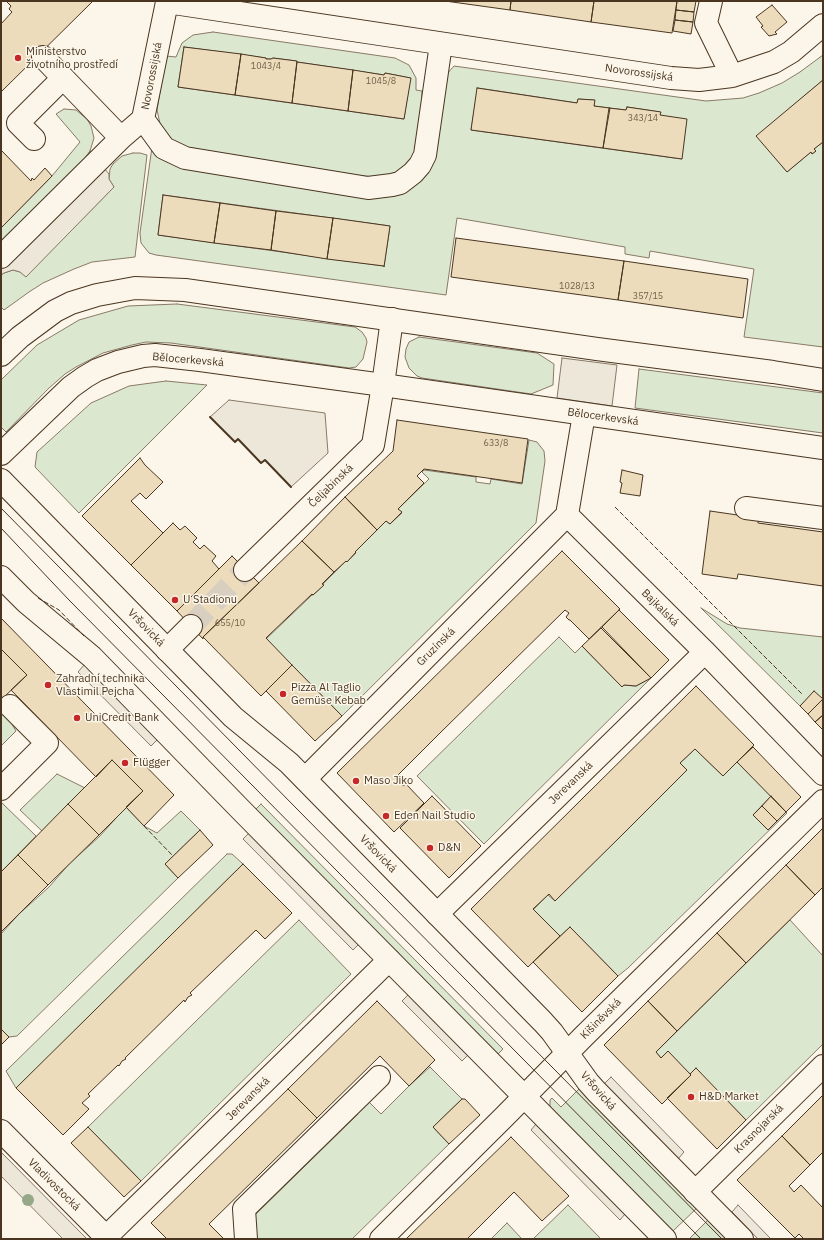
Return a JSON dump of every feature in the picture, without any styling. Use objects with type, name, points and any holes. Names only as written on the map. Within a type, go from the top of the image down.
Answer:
[{"type":"street","name":"Novorossijská","points":[[441,44],[425,155],[420,165],[413,173],[400,183],[368,188],[185,158],[164,148],[143,119],[167,1],[441,44],[671,78],[698,80],[732,76],[774,62],[791,52],[823,25]]},
{"type":"street","points":[[711,1],[706,23],[732,76]]},
{"type":"street","points":[[43,57],[121,138]]},
{"type":"street","points":[[34,139],[18,123],[63,78]]},
{"type":"street","points":[[1,257],[121,138],[143,119]]},
{"type":"street","points":[[1,355],[20,337],[56,311],[71,303],[135,288],[185,290],[823,380]]},
{"type":"street","points":[[383,385],[392,319]]},
{"type":"street","name":"Bělocerkevská","points":[[1,454],[71,387],[85,376],[118,362],[143,356],[155,355],[383,385],[823,448]]},
{"type":"street","name":"Čeljabinská","points":[[245,570],[373,445],[383,385]]},
{"type":"street","points":[[567,516],[584,414]]},
{"type":"street","name":"Vršovická","points":[[1,480],[234,717],[289,763],[548,1027],[596,1091],[742,1239]]},
{"type":"street","points":[[746,508],[823,518]]},
{"type":"street","name":"Bajkalská","points":[[567,516],[705,652],[823,774]]},
{"type":"street","name":"Gruzínská","points":[[305,779],[567,516]]},
{"type":"street","points":[[1,577],[26,602],[92,657],[236,806],[524,1097],[657,1236]]},
{"type":"street","points":[[167,650],[191,626]]},
{"type":"street","name":"Jerevanská","points":[[437,914],[705,652]]},
{"type":"street","points":[[1,789],[47,743],[10,706]]},
{"type":"street","name":"Kišiněvská","points":[[381,1239],[823,801]]},
{"type":"street","name":"Jerevanská","points":[[107,1238],[389,960]]},
{"type":"street","name":"Krasnojarská","points":[[695,1192],[823,1066]]},
{"type":"street","points":[[246,1239],[244,1209],[379,1077]]},
{"type":"street","name":"Vladivostocká","points":[[1,1131],[107,1238]]},
{"type":"green space","points":[[213,32],[395,58],[409,65],[416,78],[416,90],[422,91],[421,129],[418,146],[411,161],[397,172],[381,177],[362,176],[182,147],[170,139],[161,128],[157,110],[166,56],[176,57],[182,43],[193,35]],"holes":[[[184,47],[296,61],[384,75],[385,73],[410,78],[404,119],[178,87]]]},
{"type":"green space","points":[[823,55],[823,80],[757,136],[787,172],[811,152],[812,154],[816,151],[814,149],[823,142],[823,347],[744,337],[754,269],[650,251],[649,258],[625,254],[625,247],[457,218],[446,295],[156,255],[149,253],[141,243],[140,233],[152,147],[165,161],[178,166],[400,191],[446,75],[454,66],[706,101],[743,98],[782,83]],"holes":[[[478,88],[577,103],[578,99],[594,100],[594,106],[626,110],[627,107],[660,112],[660,115],[682,159],[471,130]],[[163,195],[390,226],[384,266],[158,235]]]},
{"type":"green space","points":[[64,109],[76,110],[87,119],[91,126],[94,138],[90,151],[84,160],[1,243],[1,228],[52,176],[80,142],[56,114]]},
{"type":"green space","points":[[133,153],[147,155],[135,257],[92,262],[74,269],[43,283],[4,310],[1,307],[1,275],[13,270],[26,276],[114,187],[109,179],[110,169],[122,156]]},
{"type":"green space","points":[[177,304],[355,327],[362,332],[367,342],[363,359],[356,367],[349,368],[171,343],[146,342],[103,353],[76,367],[65,374],[49,388],[6,432],[1,427],[1,380],[37,345],[79,320],[128,306]]},
{"type":"green space","points":[[419,337],[537,353],[554,364],[553,385],[531,394],[422,378],[417,376],[409,368],[405,357],[409,342]]},
{"type":"green space","points":[[639,369],[823,393],[823,433],[635,408]]},
{"type":"green space","points":[[166,381],[207,385],[79,513],[35,467],[37,452],[91,403],[129,386]]},
{"type":"green space","points":[[529,440],[537,442],[544,451],[545,461],[536,523],[342,716],[266,639],[323,586],[322,585],[356,553],[355,552],[386,521],[390,524],[402,513],[398,509],[429,479],[422,472],[424,470],[476,477],[476,482],[490,484],[491,479],[522,484]]},
{"type":"green space","points":[[701,608],[727,624],[740,628],[823,637],[823,700],[814,692],[800,706]]},
{"type":"green space","points":[[559,637],[575,653],[582,646],[622,687],[624,685],[636,686],[651,678],[484,844],[417,776]]},
{"type":"green space","points":[[1,705],[16,731],[1,746]]},
{"type":"green space","points":[[695,749],[723,776],[737,762],[771,796],[753,815],[768,830],[786,812],[787,813],[618,976],[570,927],[560,936],[533,910],[548,895],[555,901],[687,770],[680,763]]},
{"type":"green space","points":[[57,774],[85,788],[42,831],[20,810]]},
{"type":"green space","points":[[1,802],[36,836],[1,872]]},
{"type":"green space","points":[[261,804],[503,1049],[496,1056],[254,811]]},
{"type":"green space","points":[[126,807],[144,826],[157,833],[181,811],[200,830],[165,864],[178,878],[17,1036],[9,1037],[1,1029],[1,934],[19,914],[49,887],[69,864],[100,836]]},
{"type":"green space","points":[[227,854],[232,854],[243,864],[16,1088],[6,1071]]},
{"type":"green space","points":[[299,920],[351,974],[141,1181],[88,1127]]},
{"type":"green space","points":[[790,920],[823,956],[823,1044],[746,1120],[696,1069],[690,1074],[668,1052],[661,1058],[656,1052]]},
{"type":"green space","points":[[430,1067],[462,1099],[433,1127],[449,1144],[352,1239],[256,1239],[254,1216],[358,1114],[351,1107],[363,1096],[381,1114]]},
{"type":"green space","points":[[581,1087],[699,1206],[672,1232],[551,1111],[550,1100],[552,1098],[561,1107]]},
{"type":"green space","points":[[568,1205],[601,1239],[533,1239]]},
{"type":"green space","points":[[710,1218],[731,1239],[689,1239]]},
{"type":"green space","points":[[507,1223],[522,1239],[491,1239]]},
{"type":"shaded area","points":[[90,151],[109,174],[109,179],[114,187],[26,277],[20,272],[13,270],[1,275],[1,243],[84,160]]},
{"type":"shaded area","points":[[562,358],[617,365],[612,406],[557,398]]},
{"type":"shaded area","points":[[229,400],[325,413],[328,453],[291,487],[265,460],[261,463],[238,439],[235,442],[210,417]]},
{"type":"shaded area","points":[[84,665],[158,739],[151,746],[78,672]]},
{"type":"shaded area","points":[[249,833],[359,944],[353,950],[243,839]]},
{"type":"shaded area","points":[[408,995],[468,1055],[462,1061],[402,1001]]},
{"type":"shaded area","points":[[611,1077],[684,1152],[678,1159],[604,1084]]},
{"type":"shaded area","points":[[536,1124],[625,1214],[620,1220],[531,1130]]},
{"type":"shaded area","points":[[1,1152],[87,1239],[63,1239],[1,1176]]},
{"type":"shaded area","points":[[738,1205],[771,1239],[758,1239],[732,1212]]},
{"type":"building","name":"Ministerstvo životního prostředí","points":[[6,1],[93,1],[1,92],[1,24],[12,12],[9,9],[11,6]]},
{"type":"building","points":[[445,1],[511,1],[510,10]]},
{"type":"building","points":[[511,1],[594,1],[591,22],[510,10]]},
{"type":"building","points":[[594,1],[677,1],[672,33],[591,22]]},
{"type":"building","points":[[677,1],[696,1],[694,12],[676,10]]},
{"type":"building","points":[[772,5],[787,22],[775,32],[777,34],[769,36],[761,27],[763,26],[756,17]]},
{"type":"building","points":[[676,10],[694,12],[693,22],[675,20]]},
{"type":"building","points":[[675,20],[693,22],[691,34],[673,31]]},
{"type":"building","points":[[184,47],[241,54],[235,95],[178,87]]},
{"type":"building","points":[[241,54],[266,59],[273,58],[297,61],[292,103],[235,95]]},
{"type":"building","points":[[297,62],[353,70],[348,111],[292,103]]},
{"type":"building","points":[[353,70],[384,75],[385,73],[411,78],[404,119],[348,111]]},
{"type":"building","points":[[823,80],[823,142],[814,149],[816,151],[812,154],[811,152],[787,172],[756,136]]},
{"type":"building","points":[[477,88],[577,103],[578,99],[595,100],[594,106],[610,108],[603,148],[471,130]]},
{"type":"building","points":[[627,107],[661,112],[660,115],[687,119],[682,159],[603,148],[609,108],[626,110]]},
{"type":"building","points":[[1,150],[31,181],[32,178],[34,180],[45,168],[52,176],[1,228]]},
{"type":"building","points":[[163,195],[220,203],[214,243],[158,235]]},
{"type":"building","points":[[220,203],[276,211],[271,250],[214,243]]},
{"type":"building","points":[[276,211],[333,218],[327,259],[271,250]]},
{"type":"building","points":[[333,218],[390,226],[384,267],[327,259]]},
{"type":"building","points":[[456,238],[624,261],[618,300],[451,277]]},
{"type":"building","points":[[624,261],[748,279],[743,318],[618,300]]},
{"type":"building","points":[[397,420],[528,439],[522,483],[424,469],[417,476],[424,483],[398,509],[402,512],[390,524],[386,521],[377,530],[345,497],[393,451]]},
{"type":"building","points":[[140,458],[145,465],[163,482],[146,499],[140,493],[131,501],[163,533],[131,565],[82,516]]},
{"type":"building","points":[[622,470],[643,475],[640,496],[620,493]]},
{"type":"building","points":[[345,497],[377,530],[347,562],[346,561],[334,572],[302,541]]},
{"type":"building","points":[[710,511],[758,518],[758,523],[823,532],[823,586],[738,574],[737,579],[702,574]]},
{"type":"building","points":[[173,523],[180,530],[185,526],[197,538],[193,542],[200,549],[204,545],[216,556],[212,561],[219,569],[177,611],[131,565]]},
{"type":"building","points":[[302,541],[334,572],[322,584],[324,585],[313,595],[312,594],[266,638],[292,665],[261,696],[203,637]]},
{"type":"building","points":[[562,551],[620,609],[589,639],[566,617],[569,613],[565,610],[440,733],[395,778],[403,786],[406,784],[424,803],[394,832],[337,773]]},
{"type":"building","points":[[232,556],[259,583],[203,637],[203,639],[177,611]]},
{"type":"building","points":[[619,610],[669,660],[651,678],[602,627]]},
{"type":"building","points":[[1,618],[174,795],[144,826],[126,807],[143,791],[112,760],[96,777],[11,690],[27,675],[1,649]]},
{"type":"building","points":[[601,628],[651,678],[636,686],[624,685],[622,687],[582,646]]},
{"type":"building","points":[[1,649],[27,675],[1,700]]},
{"type":"building","points":[[292,665],[342,716],[315,741],[266,691]]},
{"type":"building","points":[[696,686],[754,745],[723,776],[695,749],[680,763],[687,770],[621,836],[555,901],[549,894],[533,909],[560,936],[528,967],[471,909]]},
{"type":"building","points":[[814,691],[823,699],[808,714],[800,706]]},
{"type":"building","points":[[823,699],[823,715],[815,722],[808,714]]},
{"type":"building","points":[[823,715],[823,730],[815,722]]},
{"type":"building","points":[[753,747],[801,797],[786,812],[737,762]]},
{"type":"building","points":[[112,760],[143,791],[99,835],[68,804]]},
{"type":"building","points":[[432,796],[481,846],[449,878],[400,828]]},
{"type":"building","points":[[771,796],[786,812],[777,821],[762,806]]},
{"type":"building","points":[[68,804],[99,835],[48,885],[18,855]]},
{"type":"building","points":[[762,806],[777,821],[768,830],[753,815]]},
{"type":"building","points":[[823,828],[823,887],[815,895],[786,865]]},
{"type":"building","points":[[200,830],[213,845],[178,878],[165,864]]},
{"type":"building","points":[[18,855],[48,885],[1,932],[1,872]]},
{"type":"building","points":[[243,864],[292,913],[265,939],[256,930],[190,993],[192,995],[188,997],[185,1002],[184,1000],[125,1058],[126,1059],[122,1061],[119,1066],[118,1065],[88,1094],[90,1096],[82,1103],[89,1109],[63,1135],[16,1088]]},
{"type":"building","points":[[786,865],[815,895],[746,963],[717,933]]},
{"type":"building","points":[[570,927],[618,976],[582,1012],[533,962]]},
{"type":"building","points":[[717,933],[746,963],[677,1031],[648,1001]]},
{"type":"building","points":[[377,1001],[435,1060],[409,1086],[380,1056],[317,1118],[288,1089]]},
{"type":"building","points":[[648,1001],[677,1031],[656,1052],[661,1058],[668,1051],[691,1075],[662,1104],[604,1045]]},
{"type":"building","points":[[1,1029],[9,1037],[1,1045]]},
{"type":"building","points":[[696,1068],[746,1120],[717,1149],[667,1098],[691,1075],[690,1074]]},
{"type":"building","points":[[288,1089],[317,1118],[209,1224],[224,1239],[167,1239],[151,1223]]},
{"type":"building","points":[[823,1095],[823,1152],[810,1165],[782,1136]]},
{"type":"building","points":[[462,1099],[465,1099],[480,1115],[449,1144],[433,1127]]},
{"type":"building","points":[[88,1127],[141,1181],[124,1197],[71,1143]]},
{"type":"building","points":[[782,1136],[810,1165],[789,1186],[794,1192],[801,1185],[823,1208],[823,1239],[804,1239],[799,1234],[795,1238],[737,1180]]},
{"type":"building","points":[[511,1137],[569,1196],[542,1221],[514,1192],[467,1239],[406,1239]]},
{"type":"tunnel","points":[[191,626],[245,570]]},
{"type":"tram line","points":[[1,508],[722,1239]]},
{"type":"tram line","points":[[1,528],[69,600],[701,1239]]},
{"type":"fence","points":[[615,507],[802,694]]},
{"type":"fence","points":[[38,598],[59,610],[84,636]]},
{"type":"fence","points":[[144,826],[173,856]]},
{"type":"wall","points":[[210,417],[235,442],[238,439],[261,463],[265,460],[291,487]]},
{"type":"place","name":"Ministerstvo životního prostředí","points":[[18,58]]},
{"type":"place","name":"U Stadionu","points":[[175,600]]},
{"type":"place","name":"Zahradní technika Vlastimil Pejcha","points":[[48,685]]},
{"type":"place","name":"Pizza Al Taglio Gemüse Kebab","points":[[283,694]]},
{"type":"place","name":"UniCredit Bank","points":[[77,718]]},
{"type":"place","name":"Flügger","points":[[125,763]]},
{"type":"place","name":"Maso Jiko","points":[[356,781]]},
{"type":"place","name":"Eden Nail Studio","points":[[386,816]]},
{"type":"place","name":"D&N","points":[[430,848]]},
{"type":"place","name":"H&D Market","points":[[691,1097]]}]
